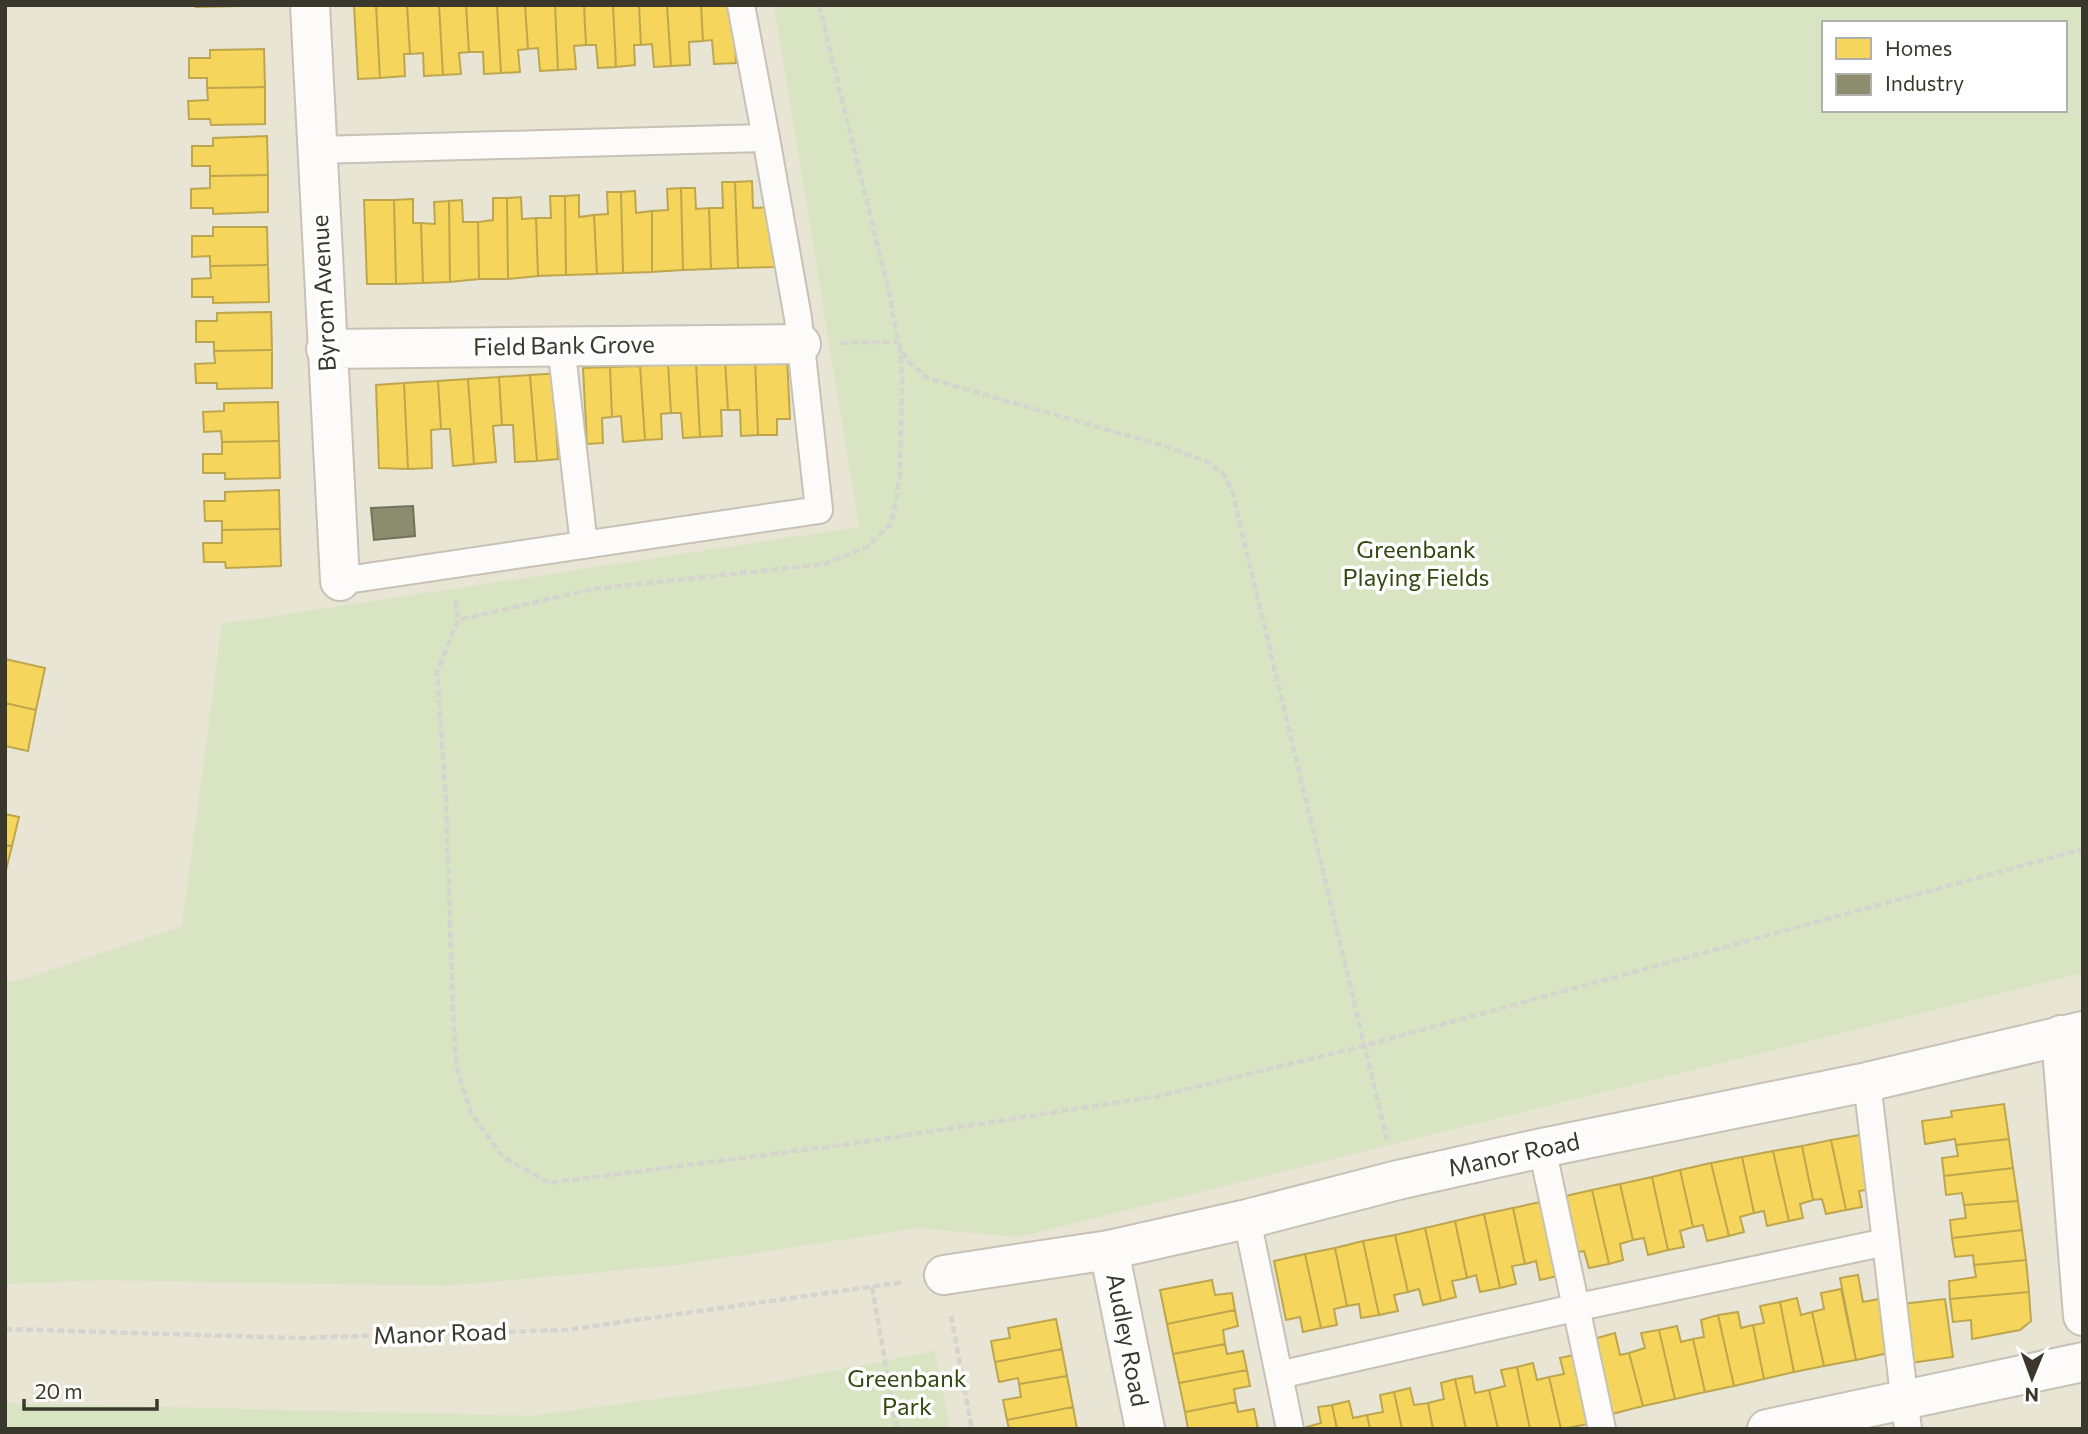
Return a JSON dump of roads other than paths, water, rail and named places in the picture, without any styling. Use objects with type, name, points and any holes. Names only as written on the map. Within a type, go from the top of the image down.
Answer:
[{"type":"street","name":"Byrom Avenue","points":[[310,5],[340,581]]},
{"type":"street","name":"Field Bank Grove","points":[[326,349],[801,344]]},
{"type":"street","name":"Manor Road","points":[[944,1275],[1109,1250],[1247,1219],[1398,1180],[1867,1082],[2072,1033]]},
{"type":"street","points":[[2072,1033],[2083,1316]]},
{"type":"street","name":"Audley Road","points":[[1109,1250],[1144,1429]]},
{"type":"street","points":[[1767,1429],[1906,1414],[2083,1362]]},
{"type":"lane","points":[[340,581],[819,510],[801,344],[741,5]]},
{"type":"lane","points":[[317,150],[766,138]]},
{"type":"lane","points":[[561,345],[584,545]]},
{"type":"lane","points":[[1867,1082],[1906,1414]]},
{"type":"lane","points":[[1542,1148],[1574,1308],[1602,1429]]},
{"type":"lane","points":[[1247,1219],[1290,1429]]},
{"type":"lane","points":[[1279,1375],[1574,1308],[1886,1242]]},
{"type":"park label","name":"Greenbank Playing Fields","points":[[1416,564]]},
{"type":"park label","name":"Greenbank Park","points":[[907,1393]]}]
